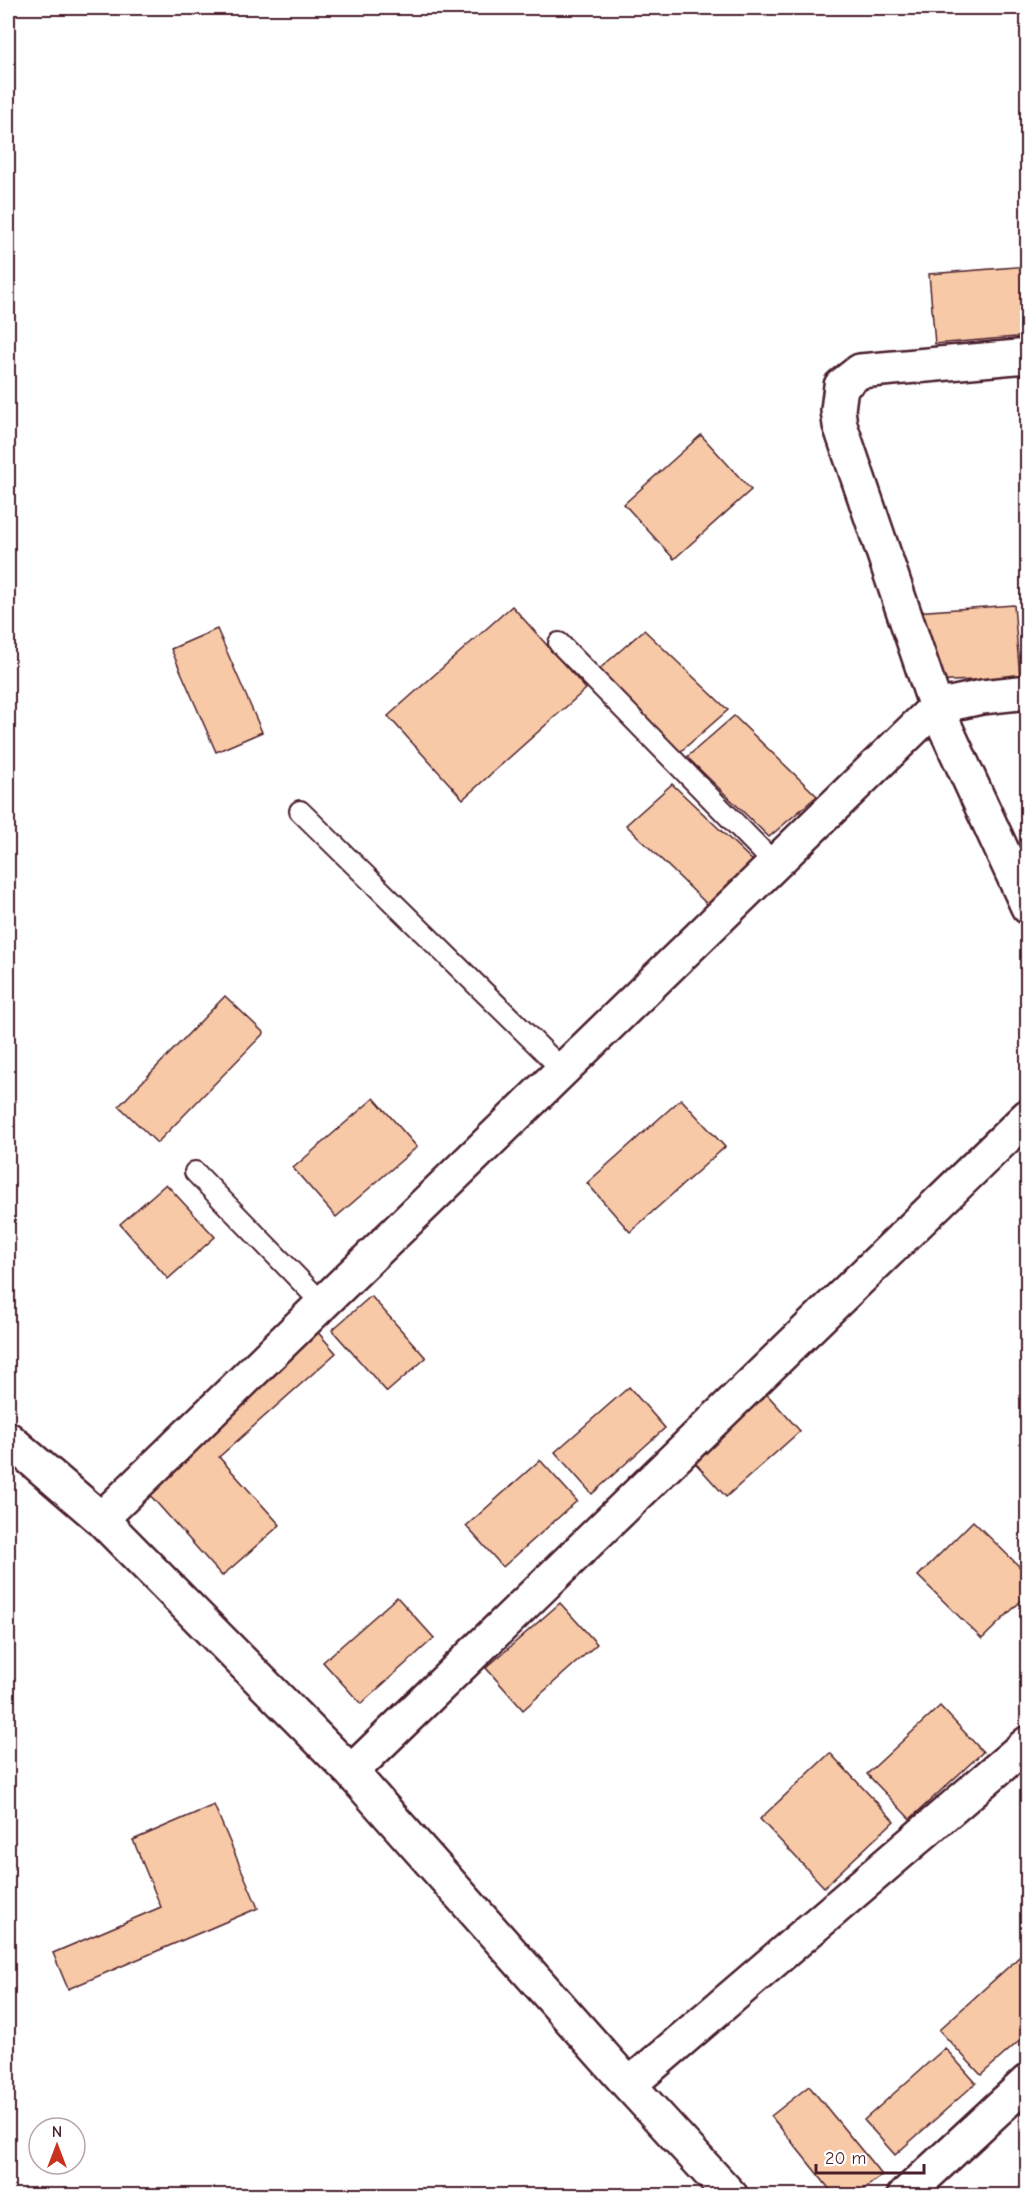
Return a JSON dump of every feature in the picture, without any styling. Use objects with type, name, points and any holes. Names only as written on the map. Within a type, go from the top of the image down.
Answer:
[{"type":"street","points":[[1028,356],[860,371],[841,386],[838,410],[840,425],[936,707],[1028,907]]},
{"type":"street","points":[[101,1519],[936,707],[982,697],[1028,692]]},
{"type":"street","points":[[351,1772],[1028,1116]]},
{"type":"street","points":[[8,1438],[101,1519],[351,1772],[629,2085],[731,2196]]},
{"type":"street","points":[[629,2085],[1028,1743]]},
{"type":"street","points":[[904,2196],[1028,2081]]},
{"type":"lane","points":[[559,643],[775,864]]},
{"type":"lane","points":[[300,811],[563,1071]]},
{"type":"lane","points":[[195,1172],[322,1304]]},
{"type":"building","points":[[1028,266],[1028,336],[935,344],[929,274]]},
{"type":"building","points":[[701,435],[751,490],[674,559],[624,504]]},
{"type":"building","points":[[1014,605],[1020,678],[929,682],[914,612]]},
{"type":"building","points":[[512,606],[586,689],[463,799],[388,716]]},
{"type":"building","points":[[217,629],[262,732],[216,752],[171,649]]},
{"type":"building","points":[[644,630],[728,710],[680,752],[597,671]]},
{"type":"building","points":[[734,716],[817,796],[769,837],[687,757]]},
{"type":"building","points":[[672,784],[756,864],[708,905],[626,825]]},
{"type":"building","points":[[225,996],[264,1033],[157,1143],[119,1106]]},
{"type":"building","points":[[374,1098],[417,1147],[336,1217],[293,1168]]},
{"type":"building","points":[[681,1099],[725,1147],[630,1232],[587,1183]]},
{"type":"building","points":[[166,1184],[215,1237],[168,1279],[120,1224]]},
{"type":"building","points":[[371,1296],[426,1358],[387,1392],[332,1330]]},
{"type":"building","points":[[308,1321],[336,1353],[219,1457],[280,1525],[222,1576],[133,1476]]},
{"type":"building","points":[[629,1387],[665,1428],[592,1494],[555,1452]]},
{"type":"building","points":[[763,1390],[800,1431],[726,1497],[689,1456]]},
{"type":"building","points":[[540,1460],[577,1501],[503,1567],[466,1526]]},
{"type":"building","points":[[973,1521],[1028,1575],[1028,1594],[982,1639],[918,1576]]},
{"type":"building","points":[[397,1597],[434,1638],[361,1704],[323,1662]]},
{"type":"building","points":[[560,1603],[597,1644],[523,1710],[486,1668]]},
{"type":"building","points":[[940,1706],[983,1752],[910,1819],[867,1774]]},
{"type":"building","points":[[830,1753],[894,1821],[824,1887],[760,1819]]},
{"type":"building","points":[[214,1805],[258,1908],[68,1989],[53,1953],[161,1907],[133,1840]]},
{"type":"building","points":[[1028,1949],[1028,2033],[981,2075],[939,2030]]},
{"type":"building","points":[[945,2048],[976,2083],[895,2155],[864,2120]]},
{"type":"building","points":[[809,2086],[882,2175],[855,2196],[835,2196],[771,2116]]}]
